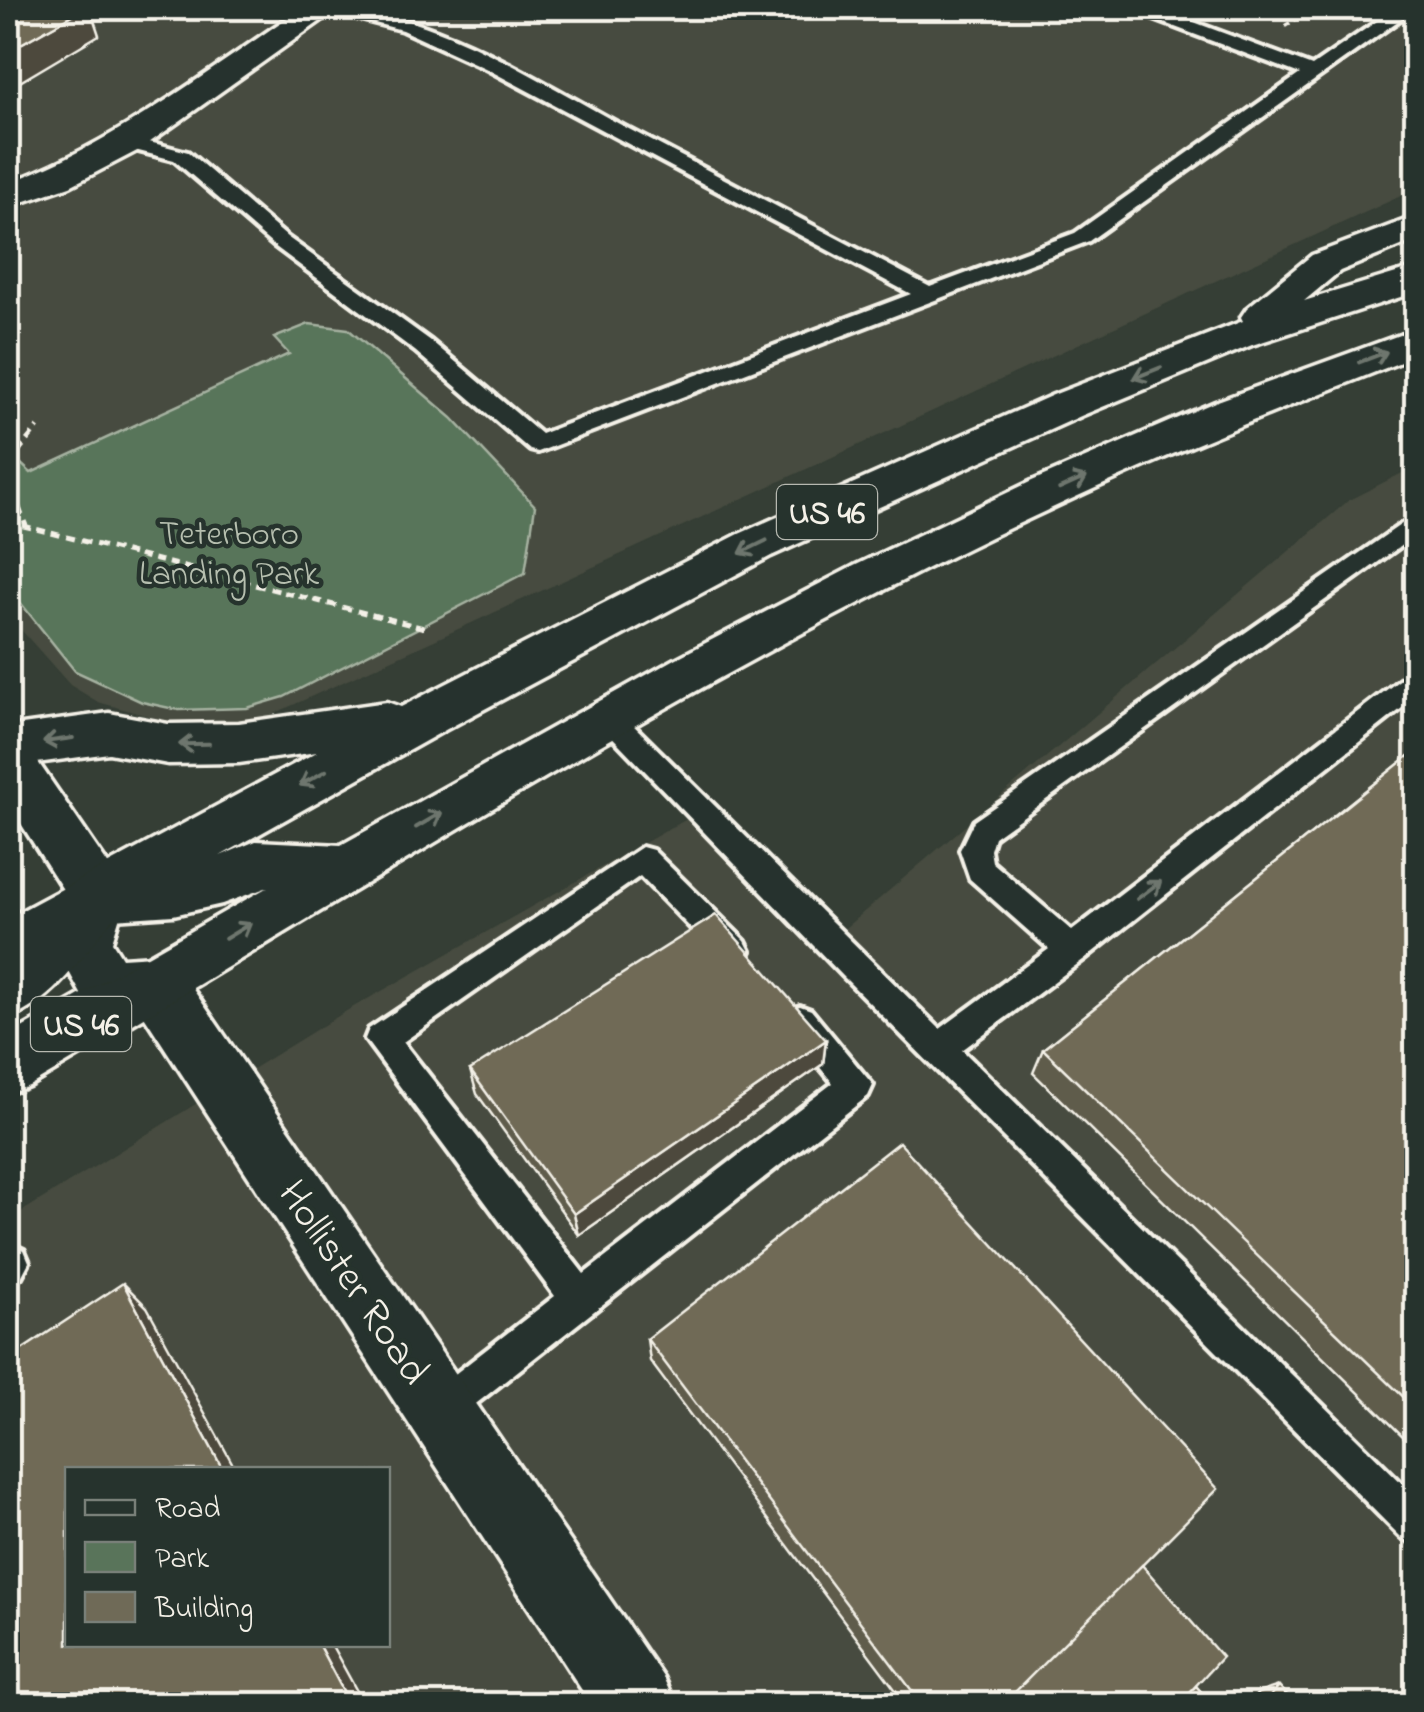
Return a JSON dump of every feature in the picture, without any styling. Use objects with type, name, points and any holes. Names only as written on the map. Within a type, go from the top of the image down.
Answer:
[{"type":"main road","points":[[8,196],[57,178],[126,142],[323,8]]},
{"type":"main road","points":[[1237,336],[1326,264],[1416,227]]},
{"type":"main road","name":"US 46","points":[[8,946],[429,715],[755,546],[1050,413],[1237,336],[1416,279]]},
{"type":"main road","name":"US 46","points":[[8,1066],[608,718],[866,581],[1030,502],[1257,403],[1416,342]]},
{"type":"main road","points":[[8,746],[109,732],[168,744],[239,744],[429,715]]},
{"type":"main road","points":[[8,760],[98,896]]},
{"type":"main road","points":[[8,993],[40,966],[98,896],[173,892],[222,881],[256,864],[344,868]]},
{"type":"main road","points":[[98,896],[83,944],[107,985],[154,981]]},
{"type":"main road","name":"Hollister Road","points":[[154,981],[636,1704]]},
{"type":"lane","points":[[338,8],[408,26],[492,64],[929,295]]},
{"type":"lane","points":[[1141,8],[1314,73]]},
{"type":"lane","points":[[126,142],[180,156],[280,242],[423,346],[538,444],[1082,237],[1407,8]]},
{"type":"lane","points":[[1072,950],[981,870],[974,857],[976,842],[984,830],[1416,523]]},
{"type":"lane","points":[[938,1048],[1072,950],[1416,682]]},
{"type":"lane","points":[[608,718],[691,794],[875,990],[1416,1524]]},
{"type":"lane","points":[[580,1299],[381,1039],[642,859],[752,969]]},
{"type":"lane","points":[[442,1408],[856,1084],[780,997]]},
{"type":"path","points":[[8,464],[38,427]]},
{"type":"path","points":[[8,479],[26,527]]},
{"type":"path","points":[[8,522],[428,629]]},
{"type":"shaded area","points":[[8,8],[1416,8],[1416,189],[256,722],[176,724],[98,702],[70,685],[8,615]]},
{"type":"shaded area","points":[[1416,466],[1416,1704],[8,1704],[8,1220],[348,1010],[694,815],[819,950],[1349,500]]},
{"type":"green space","name":"Teterboro Landing Park","points":[[309,324],[348,329],[452,418],[535,506],[525,573],[284,697],[247,708],[179,710],[142,702],[75,671],[8,587],[8,471],[19,462],[31,473],[289,354],[274,338]]},
{"type":"building","points":[[8,8],[85,8],[8,51]]},
{"type":"building","points":[[1416,750],[1416,1409],[1043,1049]]},
{"type":"building","points":[[716,915],[826,1040],[574,1214],[470,1070]]},
{"type":"building","points":[[899,1142],[1218,1489],[1004,1704],[922,1704],[647,1339]]},
{"type":"building","points":[[123,1283],[221,1467],[65,1467],[65,1647],[320,1647],[350,1704],[8,1704],[8,1359]]},
{"type":"building","points":[[1142,1565],[1222,1657],[1179,1704],[1003,1704]]},
{"type":"building","points":[[1196,1686],[1212,1704],[1179,1704]]},
{"type":"building","points":[[1279,1686],[1295,1704],[1264,1704]]}]
